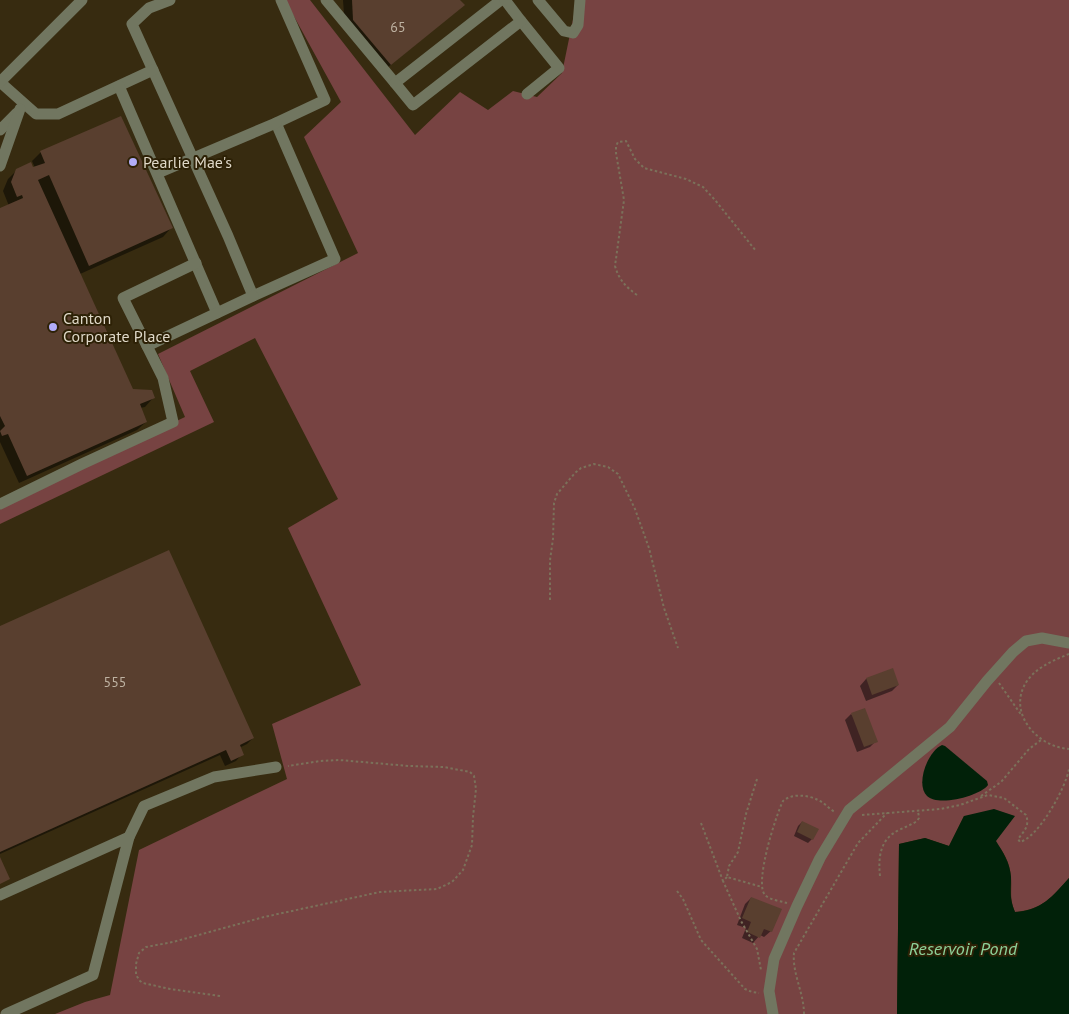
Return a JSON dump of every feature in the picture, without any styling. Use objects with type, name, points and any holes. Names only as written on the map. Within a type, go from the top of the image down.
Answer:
[{"type":"street","points":[[82,0],[0,82],[22,106],[36,114],[58,114],[152,70]]},
{"type":"street","points":[[170,0],[149,8],[132,24],[228,236],[253,296]]},
{"type":"street","points":[[158,174],[325,100],[281,0]]},
{"type":"street","points":[[326,0],[413,105],[522,21]]},
{"type":"street","points":[[395,83],[503,0],[559,68],[527,94]]},
{"type":"street","points":[[538,0],[564,31],[573,33],[578,25],[580,0]]},
{"type":"street","points":[[119,86],[217,313]]},
{"type":"street","points":[[0,130],[22,106]]},
{"type":"street","points":[[0,166],[22,106]]},
{"type":"street","points":[[147,346],[335,259],[276,123]]},
{"type":"street","points":[[0,504],[173,422],[163,378],[123,298],[196,264]]},
{"type":"street","points":[[774,1014],[769,991],[774,959],[820,858],[847,813],[950,727],[1013,652],[1026,641],[1042,638],[1069,643]]},
{"type":"street","points":[[6,1014],[93,975],[129,837],[144,806],[214,777],[276,767]]},
{"type":"street","points":[[0,896],[129,837]]},
{"type":"path","points":[[637,296],[624,285],[618,276],[615,266],[624,200],[616,146],[618,142],[626,142],[635,160],[644,168],[686,179],[703,187],[716,200],[756,251]]},
{"type":"path","points":[[550,600],[550,560],[553,540],[554,503],[557,494],[581,468],[594,464],[608,467],[618,474],[632,501],[649,548],[664,608],[678,648]]},
{"type":"path","points":[[1023,718],[1022,700],[1025,685],[1029,679],[1037,671],[1069,654]]},
{"type":"path","points":[[994,674],[1035,734],[1041,740],[1053,746],[1069,749]]},
{"type":"path","points":[[797,906],[767,896],[762,887],[771,830],[783,801],[787,797],[796,795],[811,797],[819,800],[831,810],[847,813],[918,811],[960,805],[981,796],[1001,782],[1029,749],[1041,740]]},
{"type":"path","points":[[220,996],[143,983],[136,975],[136,964],[139,954],[146,947],[173,942],[264,917],[380,892],[426,890],[447,886],[463,870],[472,845],[476,789],[474,776],[470,772],[444,767],[339,760],[276,767]]},
{"type":"path","points":[[981,796],[1004,798],[1023,811],[1028,824],[1018,839],[1020,842],[1024,841],[1052,808],[1069,769]]},
{"type":"path","points":[[723,880],[727,877],[729,866],[738,852],[757,779]]},
{"type":"path","points":[[880,876],[879,864],[882,844],[891,834],[917,821],[919,818],[918,811]]},
{"type":"path","points":[[804,1014],[804,999],[794,965],[796,948],[858,844],[887,813]]},
{"type":"path","points":[[701,823],[741,922],[756,949],[761,972]]},
{"type":"path","points":[[727,877],[762,887]]},
{"type":"path","points":[[677,891],[683,899],[701,940],[745,989],[762,993]]},
{"type":"shaded area","points":[[285,0],[310,0],[415,135],[460,92],[488,110],[513,91],[537,97],[562,73],[577,0],[1069,0],[1069,878],[1046,901],[1032,909],[1015,912],[1011,898],[1011,877],[1006,857],[988,835],[964,816],[949,846],[925,838],[899,844],[897,1014],[55,1014],[85,1002],[110,995],[139,850],[287,779],[272,724],[361,685],[288,528],[338,499],[255,338],[190,371],[214,422],[0,524],[0,504],[185,417],[158,354],[358,253],[304,137],[341,102]]},
{"type":"water","points":[[942,745],[987,781],[988,785],[977,793],[959,799],[940,800],[927,796],[922,784],[925,768],[932,754]]},
{"type":"water","name":"Reservoir Pond","points":[[994,809],[1015,816],[996,841],[1009,867],[1011,898],[1015,912],[1039,906],[1052,896],[1069,878],[1069,1014],[897,1014],[899,844],[925,838],[949,846],[964,816]]},
{"type":"building","points":[[352,0],[460,0],[465,5],[391,65],[353,20]]},
{"type":"building","name":"Canton Corporate Place","points":[[121,116],[173,228],[89,266],[49,175],[38,180],[133,389],[152,390],[155,398],[140,404],[147,422],[27,476],[8,434],[2,436],[0,431],[5,426],[0,416],[0,208],[23,198],[22,195],[17,197],[11,182],[16,169],[31,162],[33,167],[45,163],[40,151]]},
{"type":"building","points":[[169,550],[254,738],[240,745],[244,755],[231,761],[226,750],[0,852],[0,626]]},
{"type":"building","points":[[893,668],[899,685],[872,695],[866,678]]},
{"type":"building","points":[[865,708],[878,742],[864,747],[851,713]]},
{"type":"building","points":[[802,821],[819,829],[813,840],[797,832]]},
{"type":"building","points":[[0,857],[10,879],[0,884]]},
{"type":"building","points":[[751,897],[782,909],[772,932],[764,929],[760,938],[747,932],[751,922],[742,918]]},
{"type":"place","name":"Pearlie Mae's","points":[[133,162]]},
{"type":"place","name":"Canton Corporate Place","points":[[53,327]]}]
